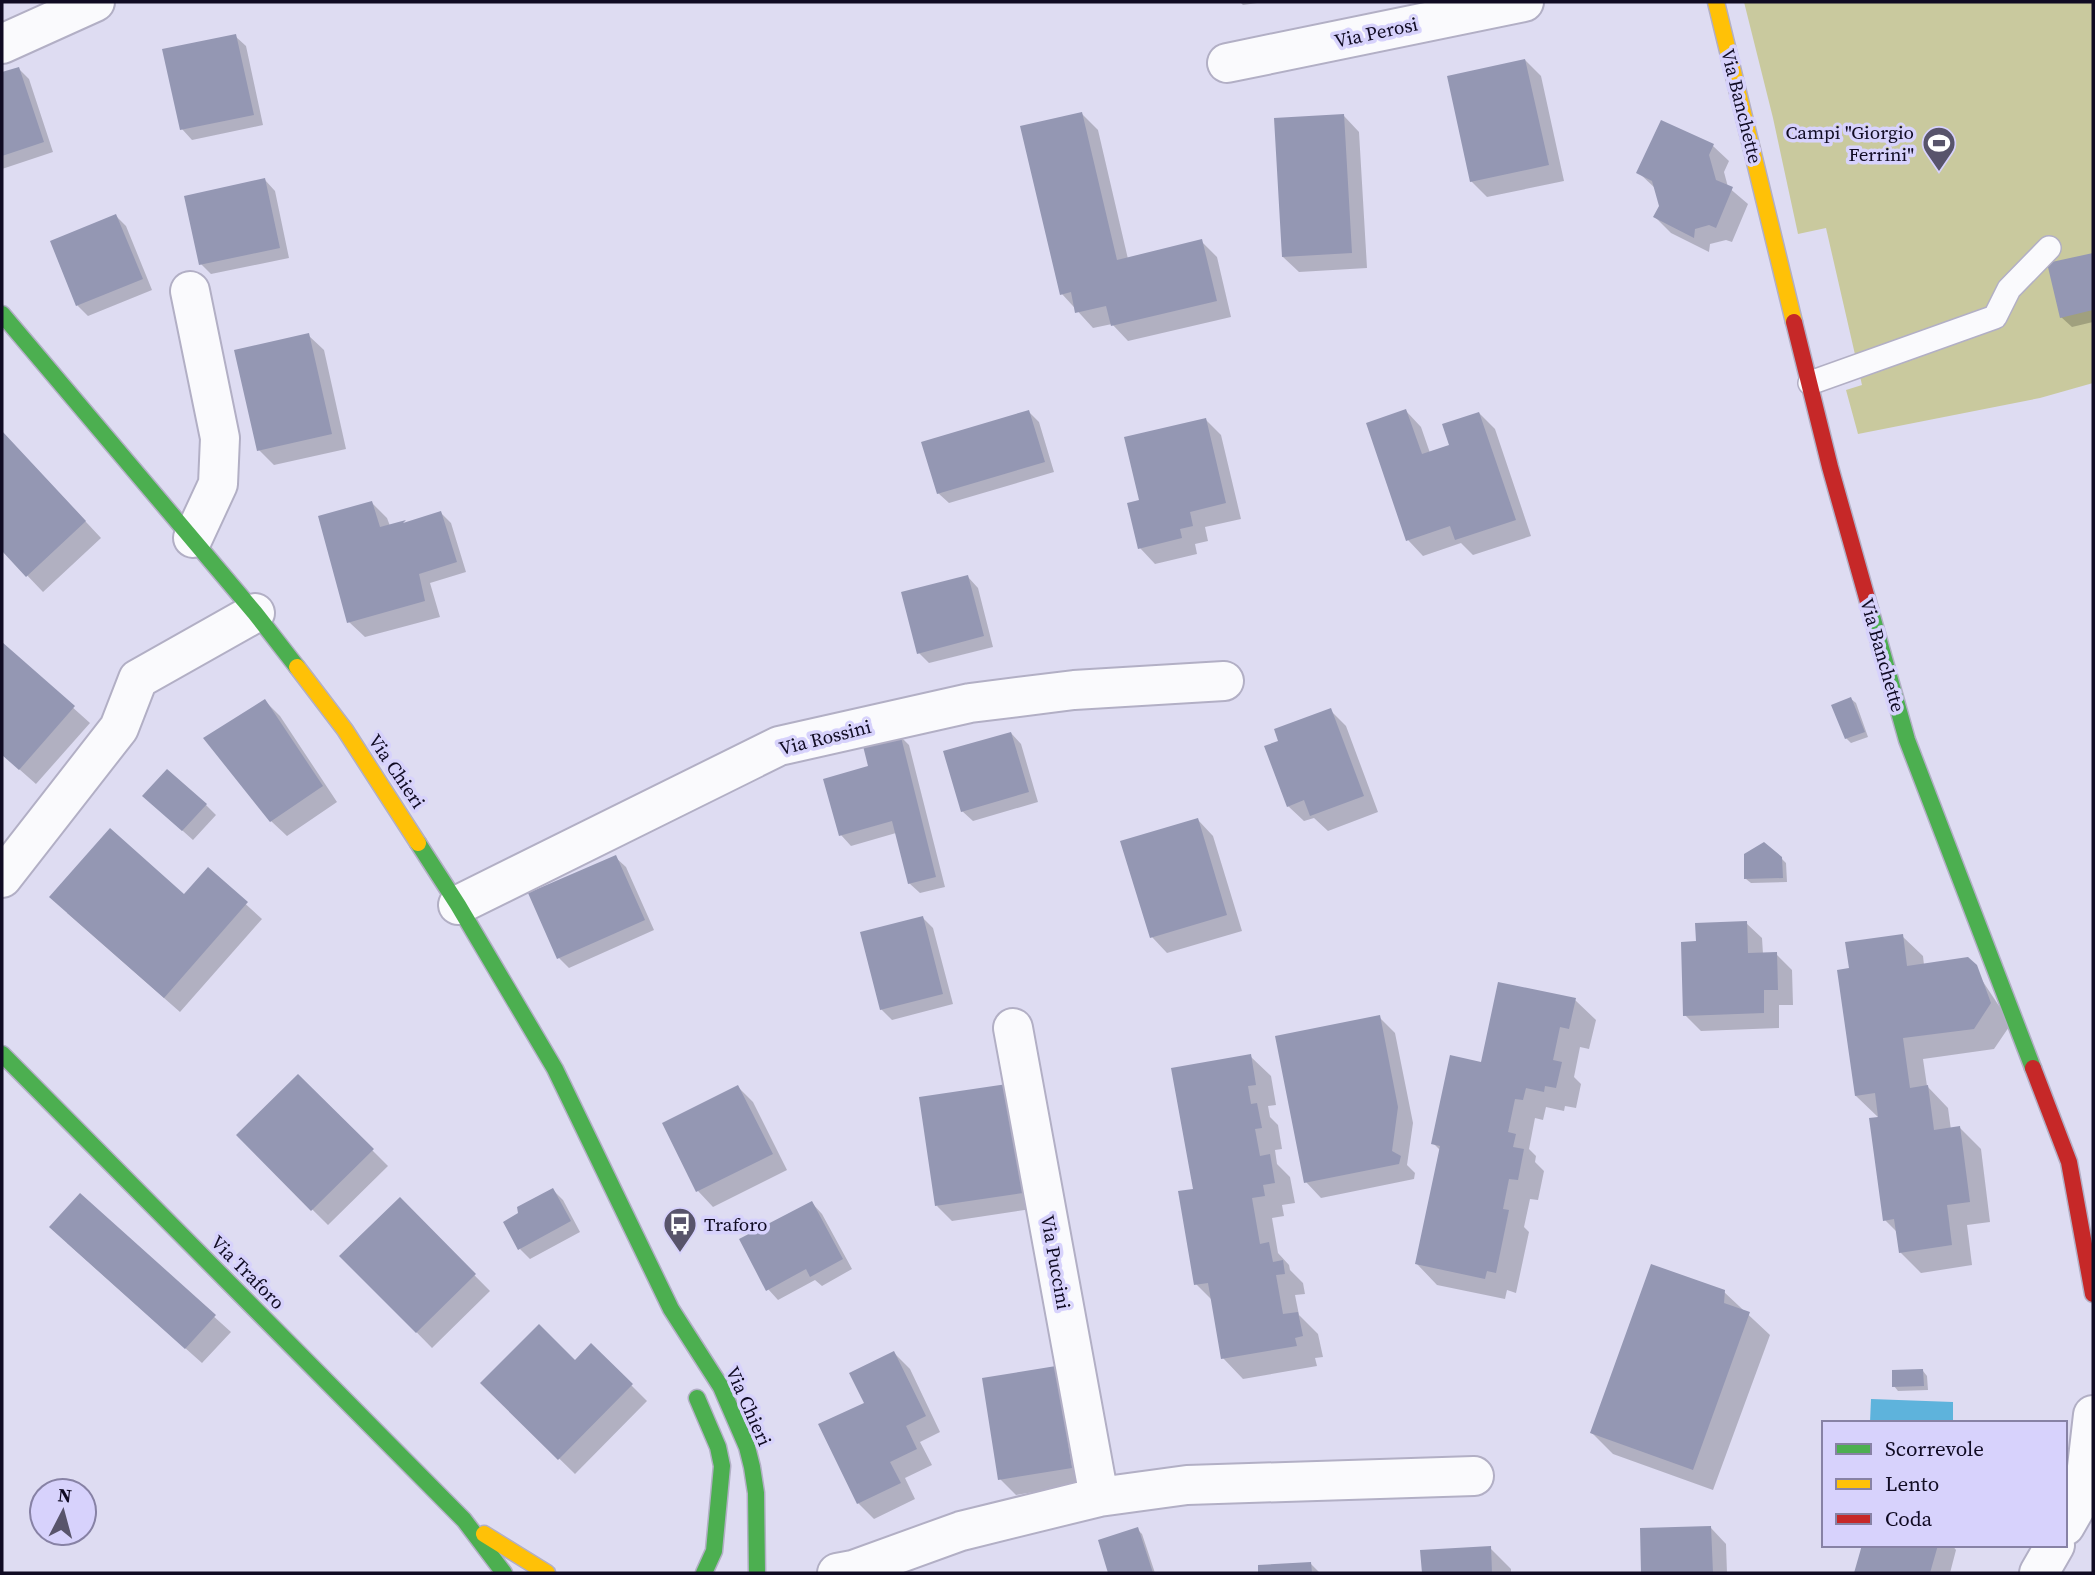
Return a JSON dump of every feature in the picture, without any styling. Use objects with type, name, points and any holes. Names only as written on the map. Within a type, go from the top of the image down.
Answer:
[{"type":"main road","name":"Via Banchette","points":[[1716,2],[1830,467],[1907,740],[2069,1162],[2093,1294]]},
{"type":"main road","name":"Via Chieri","points":[[2,314],[255,613],[345,730],[458,905],[555,1069],[671,1309],[721,1387],[747,1447],[756,1493],[757,1573]]},
{"type":"main road","name":"Via Traforo","points":[[2,1054],[464,1520],[504,1573]]},
{"type":"main road","name":"Via Chieri","points":[[671,1309],[686,1360]]},
{"type":"main road","points":[[693,1385],[718,1447],[722,1466],[722,1490],[714,1550],[704,1573]]},
{"type":"main road","name":"Via Traforo","points":[[464,1520],[548,1573]]},
{"type":"street","points":[[2,44],[39,14],[95,2]]},
{"type":"street","name":"Via Perosi","points":[[1227,63],[1524,2]]},
{"type":"street","points":[[190,291],[220,438],[218,484],[193,538]]},
{"type":"street","points":[[2,878],[119,727],[138,679],[255,613]]},
{"type":"street","name":"Via Rossini","points":[[458,905],[779,746],[970,702],[1074,690],[1224,681]]},
{"type":"street","name":"Via Puccini","points":[[1013,1028],[1099,1497]]},
{"type":"street","points":[[2067,1523],[2084,1493],[2093,1415]]},
{"type":"street","points":[[846,1572],[961,1531],[1099,1497],[1187,1485],[1474,1476]]},
{"type":"street","points":[[2039,1573],[2053,1547]]},
{"type":"lane","points":[[1810,383],[1995,317],[2010,289],[2049,248]]},
{"type":"green space","name":"Campi \"Giorgio Ferrini\"","points":[[1744,2],[2093,2],[2093,383],[2040,398],[1858,434],[1846,390],[1862,385],[1826,228],[1798,234]]},
{"type":"water","points":[[1871,1399],[1953,1402],[1953,1421],[1870,1421]]},
{"type":"building","points":[[236,34],[254,115],[180,130],[162,49]]},
{"type":"building","points":[[1525,59],[1549,165],[1470,182],[1447,76]]},
{"type":"building","points":[[19,67],[44,142],[2,156],[2,72]]},
{"type":"building","points":[[1082,112],[1117,260],[1202,239],[1217,301],[1111,326],[1106,306],[1075,313],[1071,292],[1060,295],[1020,126]]},
{"type":"building","points":[[1344,114],[1352,253],[1282,257],[1274,118]]},
{"type":"building","points":[[1661,120],[1714,144],[1709,155],[1716,180],[1733,187],[1716,228],[1709,225],[1695,229],[1694,238],[1653,217],[1659,206],[1652,181],[1636,173]]},
{"type":"building","points":[[265,178],[280,248],[199,265],[184,196]]},
{"type":"building","points":[[116,214],[143,279],[76,306],[50,241]]},
{"type":"building","points":[[2093,253],[2093,310],[2060,318],[2047,263]]},
{"type":"building","points":[[309,333],[332,434],[257,451],[234,350]]},
{"type":"building","points":[[1406,409],[1422,454],[1449,445],[1442,424],[1479,412],[1516,520],[1455,540],[1450,526],[1406,541],[1366,423]]},
{"type":"building","points":[[1029,410],[1045,462],[937,494],[921,442]]},
{"type":"building","points":[[1206,418],[1226,503],[1190,512],[1193,526],[1180,529],[1182,538],[1138,549],[1127,503],[1139,500],[1124,437]]},
{"type":"building","points":[[2,431],[86,521],[26,577],[2,551]]},
{"type":"building","points":[[372,501],[380,527],[441,511],[457,562],[419,574],[425,601],[347,623],[318,516]]},
{"type":"building","points":[[968,575],[984,636],[917,654],[901,592]]},
{"type":"building","points":[[2,642],[75,706],[19,770],[2,755]]},
{"type":"building","points":[[1851,697],[1865,732],[1845,739],[1831,705]]},
{"type":"building","points":[[265,699],[323,786],[270,822],[203,738]]},
{"type":"building","points":[[1331,708],[1364,796],[1310,816],[1304,800],[1287,807],[1264,746],[1278,741],[1274,729]]},
{"type":"building","points":[[1011,732],[1029,792],[961,812],[943,751]]},
{"type":"building","points":[[900,733],[936,877],[908,884],[892,821],[839,836],[823,779],[868,766],[862,742]]},
{"type":"building","points":[[167,769],[207,804],[182,831],[142,796]]},
{"type":"building","points":[[1198,818],[1227,915],[1150,938],[1120,841]]},
{"type":"building","points":[[110,828],[184,894],[208,867],[248,902],[164,998],[49,897]]},
{"type":"building","points":[[1764,842],[1782,857],[1783,878],[1744,879],[1744,854]]},
{"type":"building","points":[[616,855],[645,920],[557,959],[528,893]]},
{"type":"building","points":[[923,916],[943,994],[880,1010],[860,932]]},
{"type":"building","points":[[1747,921],[1748,953],[1777,952],[1778,990],[1764,990],[1764,1013],[1683,1016],[1681,942],[1696,941],[1695,923]]},
{"type":"building","points":[[1903,934],[1907,966],[1968,957],[1977,965],[1991,1003],[1974,1029],[1903,1038],[1910,1088],[1928,1085],[1934,1130],[1960,1126],[1970,1202],[1947,1205],[1952,1245],[1899,1253],[1894,1219],[1883,1221],[1869,1118],[1878,1117],[1875,1093],[1855,1096],[1837,970],[1849,968],[1845,942]]},
{"type":"building","points":[[1498,982],[1576,998],[1569,1029],[1560,1027],[1553,1060],[1562,1062],[1556,1088],[1545,1086],[1544,1092],[1526,1088],[1523,1100],[1515,1099],[1508,1132],[1516,1134],[1513,1147],[1524,1149],[1518,1180],[1509,1179],[1503,1209],[1509,1210],[1496,1273],[1487,1271],[1485,1279],[1415,1264],[1440,1146],[1431,1144],[1450,1055],[1481,1062]]},
{"type":"building","points":[[1380,1015],[1398,1107],[1392,1151],[1401,1156],[1399,1164],[1304,1183],[1275,1036]]},
{"type":"building","points":[[1251,1054],[1256,1085],[1248,1086],[1251,1104],[1257,1103],[1262,1128],[1255,1129],[1260,1156],[1270,1154],[1275,1183],[1263,1185],[1265,1196],[1252,1198],[1260,1244],[1269,1242],[1273,1262],[1283,1260],[1285,1274],[1276,1275],[1283,1314],[1298,1312],[1303,1336],[1295,1338],[1297,1346],[1221,1359],[1208,1283],[1194,1285],[1178,1191],[1193,1189],[1171,1068]]},
{"type":"building","points":[[298,1074],[374,1149],[311,1211],[236,1135]]},
{"type":"building","points":[[1007,1084],[1023,1193],[935,1206],[919,1097]]},
{"type":"building","points":[[738,1085],[773,1154],[696,1192],[662,1123]]},
{"type":"building","points":[[553,1188],[571,1221],[518,1250],[503,1222],[518,1213],[517,1207]]},
{"type":"building","points":[[80,1193],[216,1315],[185,1349],[49,1227]]},
{"type":"building","points":[[400,1197],[476,1274],[416,1333],[339,1256]]},
{"type":"building","points":[[812,1201],[843,1259],[810,1277],[806,1269],[766,1291],[739,1239]]},
{"type":"building","points":[[1651,1264],[1725,1290],[1724,1303],[1750,1312],[1693,1470],[1590,1433]]},
{"type":"building","points":[[539,1324],[575,1360],[591,1343],[633,1384],[558,1460],[480,1383]]},
{"type":"building","points":[[894,1351],[926,1416],[906,1426],[917,1449],[890,1462],[901,1483],[857,1504],[818,1424],[864,1403],[849,1373]]},
{"type":"building","points":[[1056,1366],[1072,1468],[998,1480],[982,1378]]},
{"type":"building","points":[[1923,1369],[1924,1386],[1892,1387],[1892,1370]]},
{"type":"building","points":[[1711,1526],[1713,1573],[1641,1573],[1640,1528]]},
{"type":"building","points":[[1138,1527],[1153,1573],[1108,1573],[1098,1540]]},
{"type":"building","points":[[1491,1546],[1492,1573],[1422,1573],[1420,1550]]},
{"type":"building","points":[[1861,1547],[1937,1547],[1930,1573],[1854,1573]]},
{"type":"building","points":[[1311,1562],[1312,1573],[1258,1573],[1258,1565]]},
{"type":"traffic: fast","points":[[2,314],[255,613],[297,667]]},
{"type":"traffic: fast","points":[[1870,609],[1907,740],[2033,1068]]},
{"type":"traffic: fast","points":[[418,843],[555,1069],[671,1309],[721,1387],[747,1447],[752,1467],[756,1493],[757,1573]]},
{"type":"traffic: fast","points":[[2,1054],[464,1520],[504,1573]]},
{"type":"traffic: fast","points":[[697,1398],[718,1447],[722,1466],[714,1551],[704,1573]]},
{"type":"traffic: slow","points":[[1716,2],[1794,322]]},
{"type":"traffic: slow","points":[[297,667],[345,730],[418,843]]},
{"type":"traffic: slow","points":[[484,1534],[547,1573]]},
{"type":"traffic: jam","points":[[1794,322],[1830,467],[1870,609]]},
{"type":"traffic: jam","points":[[2033,1068],[2069,1162],[2093,1294]]},
{"type":"place","name":"Campi \"Giorgio Ferrini\"","points":[[1939,173]]},
{"type":"place","name":"Traforo","points":[[680,1254]]}]
